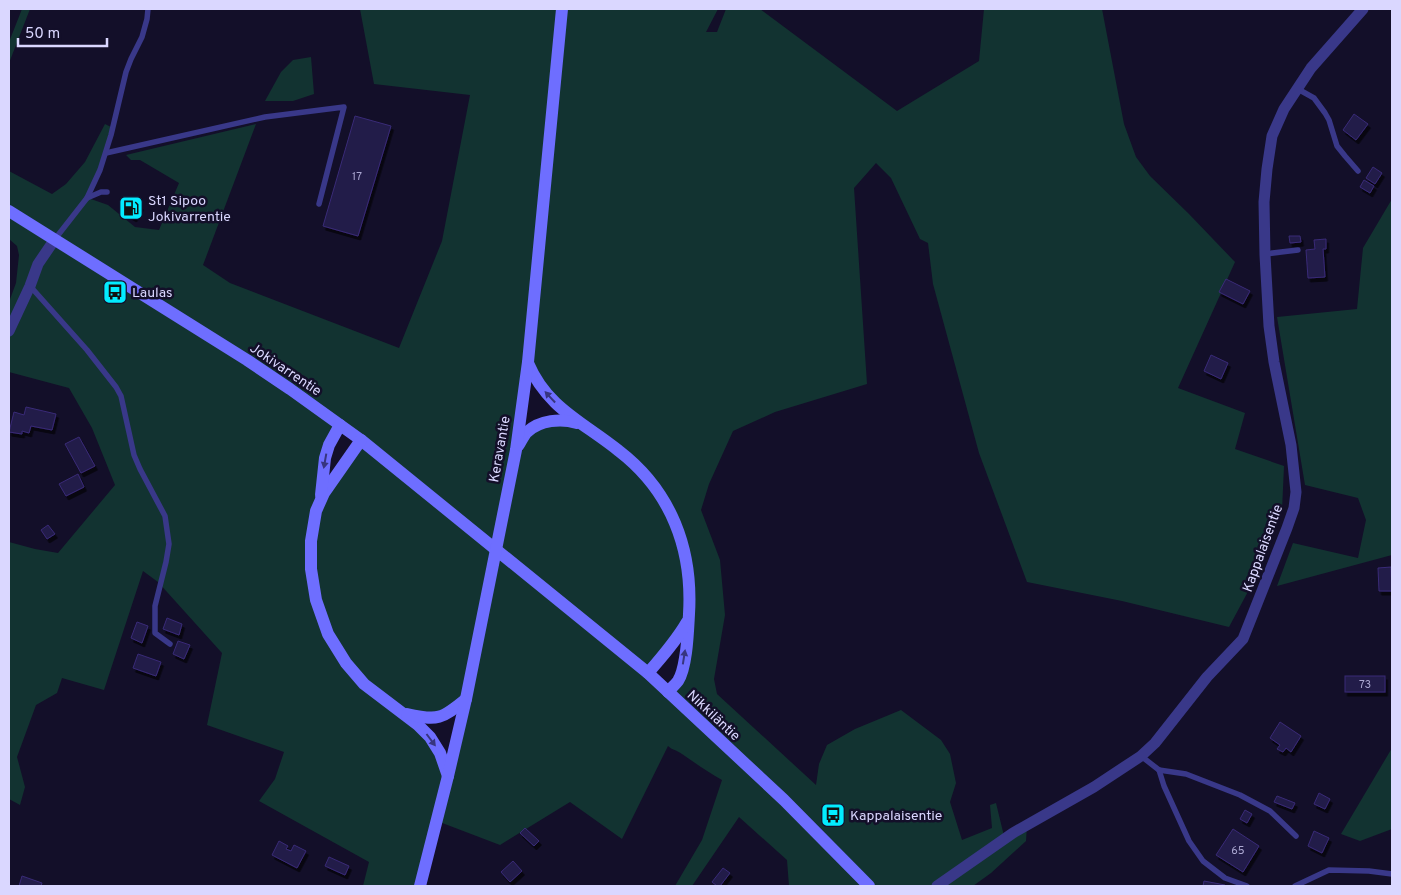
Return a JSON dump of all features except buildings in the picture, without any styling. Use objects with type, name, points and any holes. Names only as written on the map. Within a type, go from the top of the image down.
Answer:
[{"type":"main road","name":"Keravantie","points":[[420,886],[466,700],[516,450],[528,362],[562,9]]},
{"type":"main road","name":"Jokivarrentie","points":[[9,211],[290,389],[361,440],[529,576]]},
{"type":"main road","points":[[528,362],[539,385],[569,415],[626,457],[654,486],[676,524],[685,549],[689,573],[690,599],[682,671],[678,680],[668,692]]},
{"type":"main road","points":[[516,450],[526,433],[541,423],[554,420],[569,421],[582,425]]},
{"type":"main road","points":[[340,425],[329,445],[325,458],[320,500],[316,511],[311,541],[311,569],[316,600],[328,634],[346,663],[364,684],[418,725],[430,737],[440,752],[448,776]]},
{"type":"main road","points":[[320,500],[361,440]]},
{"type":"main road","name":"Nikkiläntie","points":[[529,576],[648,673],[784,800],[869,886]]},
{"type":"main road","points":[[648,673],[680,635],[689,617]]},
{"type":"main road","points":[[402,713],[429,719],[443,716],[466,700]]},
{"type":"street","name":"Kappalaisentie","points":[[937,886],[1014,833],[1094,788],[1141,756],[1155,743],[1207,677],[1243,639],[1287,528],[1294,508],[1296,492],[1291,445],[1272,344],[1265,254],[1264,202],[1272,136],[1296,88],[1363,9]]},
{"type":"street","points":[[9,331],[38,264],[55,239]]},
{"type":"lane","points":[[55,239],[87,198],[100,170],[126,72],[142,37],[148,9]]},
{"type":"lane","points":[[1296,88],[1314,98],[1326,113],[1337,146],[1358,171]]},
{"type":"lane","points":[[106,153],[265,117],[344,107],[319,204]]},
{"type":"lane","points":[[87,198],[101,192],[107,192]]},
{"type":"lane","points":[[1265,254],[1298,250]]},
{"type":"lane","points":[[30,286],[86,350],[121,396],[134,455],[165,516],[169,544],[155,606],[155,633],[170,644]]},
{"type":"lane","points":[[1141,756],[1159,770],[1186,774],[1240,796],[1270,811],[1296,836]]},
{"type":"lane","points":[[1159,770],[1182,826],[1198,854],[1225,878],[1247,886]]},
{"type":"lane","points":[[1295,886],[1329,870],[1369,871],[1392,874]]},
{"type":"green space","points":[[22,9],[30,9],[9,63],[9,42]]},
{"type":"green space","points":[[360,9],[718,9],[706,32],[717,32],[726,9],[760,9],[897,111],[979,61],[984,9],[1102,9],[1124,124],[1136,157],[1150,176],[1235,262],[1178,388],[1245,413],[1235,449],[1284,466],[1282,511],[1259,571],[1229,627],[1122,601],[1027,582],[979,453],[933,284],[928,243],[920,239],[891,178],[876,163],[854,188],[867,384],[775,412],[733,431],[709,484],[701,510],[720,560],[725,615],[714,679],[717,694],[816,785],[819,764],[827,745],[855,729],[901,710],[941,740],[950,754],[956,783],[950,802],[962,840],[992,828],[990,805],[996,803],[1004,836],[1027,825],[1026,841],[991,873],[973,886],[789,886],[787,860],[739,817],[692,886],[675,886],[702,840],[722,780],[668,746],[622,839],[570,802],[500,845],[437,821],[420,886],[363,886],[369,862],[259,801],[275,779],[284,752],[207,725],[222,653],[158,582],[143,571],[104,690],[62,678],[57,693],[36,705],[17,757],[25,787],[20,805],[9,799],[9,542],[58,553],[115,485],[92,428],[69,388],[9,372],[9,302],[16,283],[19,255],[17,246],[9,239],[9,171],[52,194],[66,184],[85,162],[105,124],[113,128],[88,198],[108,205],[135,227],[159,230],[179,183],[140,160],[131,160],[126,155],[256,124],[203,265],[230,283],[399,348],[442,241],[470,95],[374,84]],"holes":[[[528,363],[569,421],[526,433],[513,465]],[[340,425],[361,440],[322,488]],[[690,618],[678,680],[668,692],[648,673]],[[466,700],[448,775],[418,725],[452,711]]]},
{"type":"green space","points":[[311,57],[314,94],[293,101],[265,101],[281,72],[293,60]]},
{"type":"green space","points":[[1392,199],[1392,555],[1277,586],[1293,543],[1358,558],[1366,520],[1358,498],[1305,485],[1277,317],[1357,309],[1363,248]]},
{"type":"green space","points":[[1392,748],[1392,829],[1360,841],[1341,834]]},
{"type":"place","name":"St1 Sipoo Jokivarrentie","points":[[131,208]]},
{"type":"place","name":"Laulas","points":[[115,292]]},
{"type":"place","name":"Kappalaisentie","points":[[833,815]]}]
